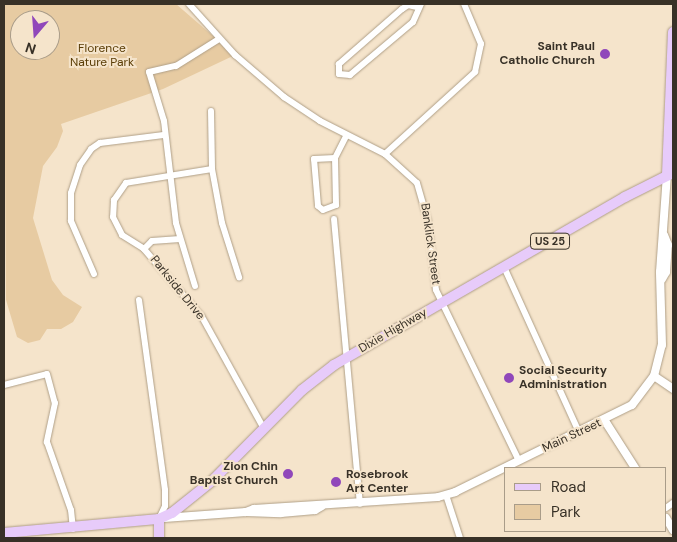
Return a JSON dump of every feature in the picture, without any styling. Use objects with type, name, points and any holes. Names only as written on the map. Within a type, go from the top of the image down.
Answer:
[{"type":"main road","points":[[670,174],[673,32]]},
{"type":"main road","name":"Dixie Highway","points":[[4,533],[73,529],[159,519],[202,490],[302,390],[346,358],[670,174]]},
{"type":"main road","points":[[159,519],[159,538]]},
{"type":"street","name":"Banklick Street","points":[[189,4],[203,16],[219,39],[284,97],[346,136],[385,154],[410,174],[422,194],[428,221],[433,277],[442,303],[519,461]]},
{"type":"street","points":[[385,154],[476,72],[481,44],[464,4]]},
{"type":"street","points":[[408,5],[419,5],[413,22],[350,75],[339,74],[339,64],[394,15],[408,5]]},
{"type":"street","points":[[195,286],[180,238],[162,114],[149,72],[176,66],[219,39]]},
{"type":"street","points":[[211,111],[212,169],[222,224],[239,278]]},
{"type":"street","points":[[94,274],[71,221],[71,193],[80,164],[91,149],[100,143],[164,135]]},
{"type":"street","points":[[335,158],[314,159],[318,206],[323,210],[336,205],[335,158],[346,136]]},
{"type":"street","name":"Parkside Drive","points":[[212,169],[126,184],[114,200],[113,217],[118,230],[144,249],[202,317],[263,427]]},
{"type":"street","name":"Main Street","points":[[506,467],[605,421],[632,406],[654,376],[662,339],[662,279],[666,272],[668,245],[664,235],[670,174]]},
{"type":"street","points":[[334,219],[360,504]]},
{"type":"street","points":[[144,249],[156,240],[180,238]]},
{"type":"street","points":[[504,267],[579,432]]},
{"type":"street","points":[[139,300],[165,490],[165,506],[159,519]]},
{"type":"street","points":[[4,384],[46,374],[55,403],[47,442],[71,510],[73,529]]},
{"type":"street","points":[[654,376],[673,389]]},
{"type":"street","points":[[605,421],[634,467]]},
{"type":"street","name":"Main Street","points":[[159,519],[246,512],[281,513],[315,510],[322,506],[446,495],[504,468]]},
{"type":"street","points":[[446,495],[460,538]]},
{"type":"green space","name":"Florence Nature Park","points":[[4,4],[176,4],[235,55],[163,89],[61,124],[63,131],[57,147],[43,166],[33,218],[52,280],[63,295],[82,307],[73,322],[61,329],[47,329],[40,340],[28,343],[17,337],[6,300]]},
{"type":"place","name":"Saint Paul Catholic Church","points":[[605,54]]},
{"type":"place","name":"Social Security Administration","points":[[509,378]]},
{"type":"place","name":"Zion Chin Baptist Church","points":[[288,474]]},
{"type":"place","name":"Rosebrook Art Center","points":[[336,482]]}]
